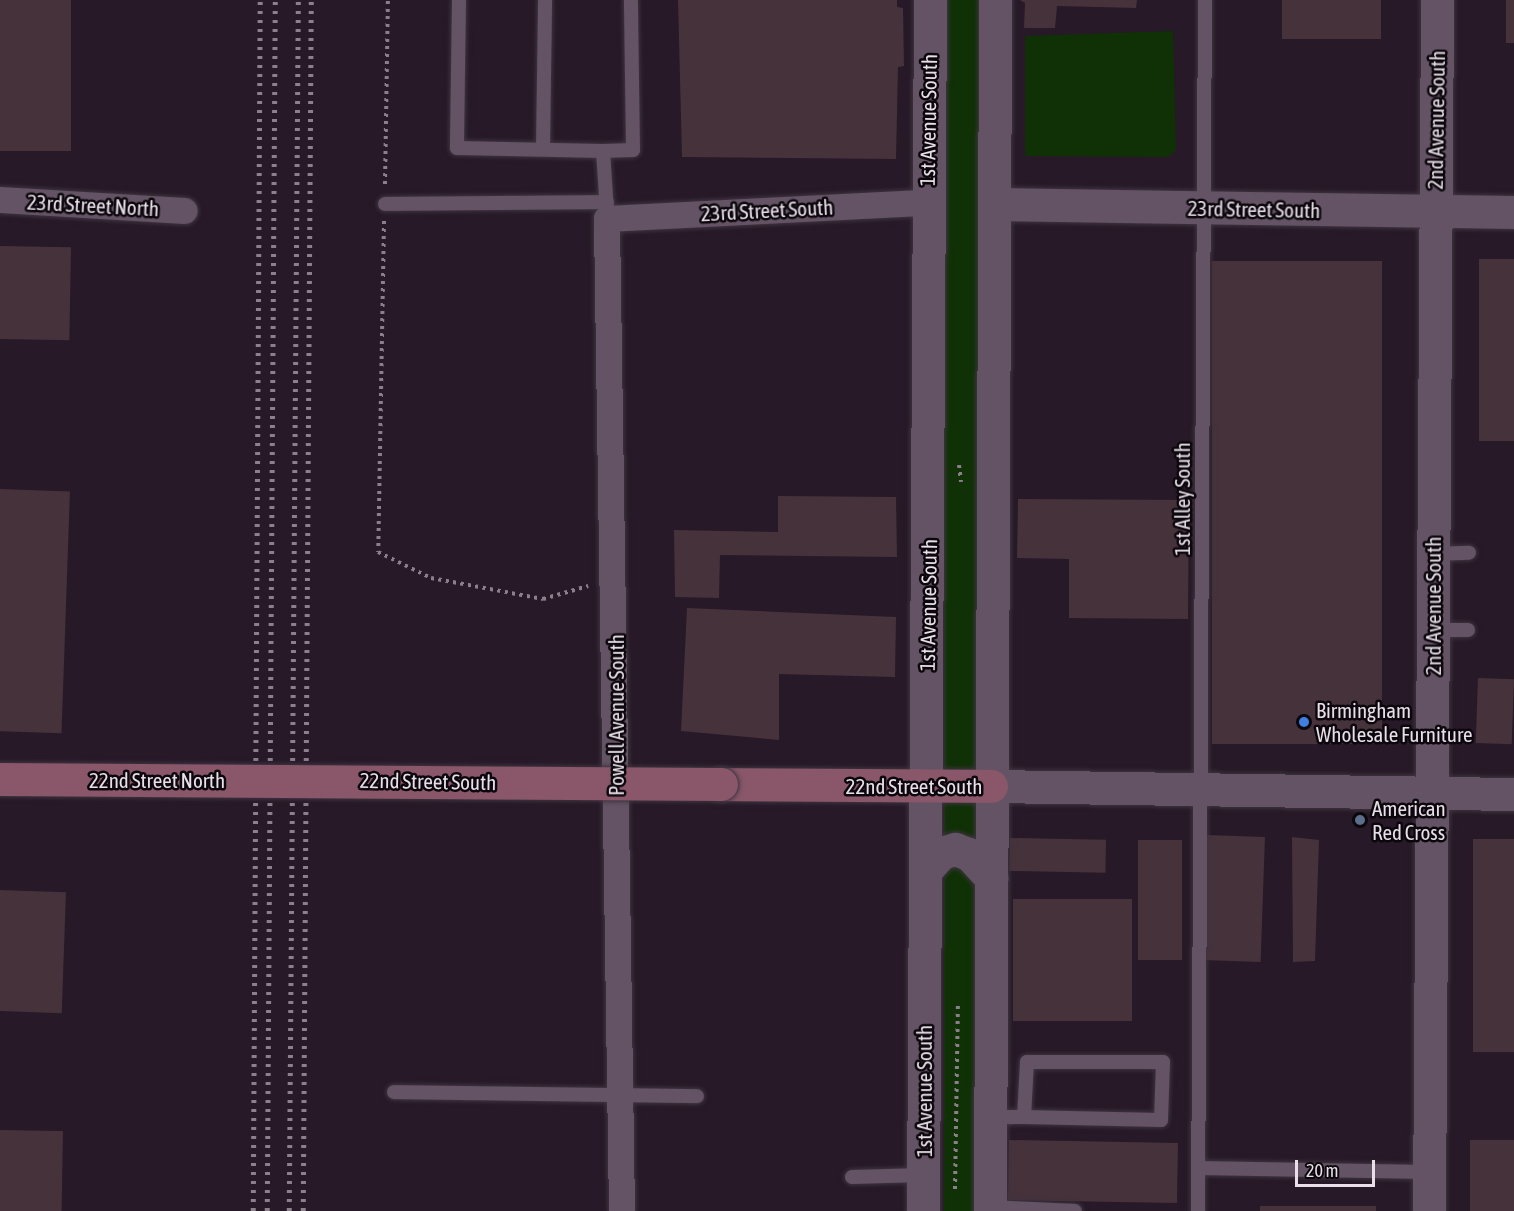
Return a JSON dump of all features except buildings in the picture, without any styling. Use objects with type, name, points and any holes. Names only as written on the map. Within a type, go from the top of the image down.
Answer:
[{"type":"main road","name":"22nd Street North","points":[[0,779],[313,780]]},
{"type":"main road","name":"22nd Street South","points":[[313,780],[991,786]]},
{"type":"street","name":"1st Avenue South","points":[[922,1211],[930,0]]},
{"type":"street","points":[[990,1209],[995,0]]},
{"type":"street","name":"2nd Avenue South","points":[[1429,1211],[1437,0]]},
{"type":"street","name":"23rd Street North","points":[[0,200],[185,211]]},
{"type":"street","name":"23rd Street South","points":[[607,211],[927,203]]},
{"type":"street","name":"23rd Street South","points":[[994,204],[1514,212]]},
{"type":"street","name":"Powell Avenue South","points":[[607,211],[623,1094],[622,1211]]},
{"type":"street","name":"22nd Street South","points":[[991,786],[1514,794]]},
{"type":"street","points":[[925,871],[941,854],[955,849],[969,854],[991,878]]},
{"type":"lane","points":[[459,0],[458,148],[603,151],[633,150],[631,0]]},
{"type":"lane","points":[[543,149],[545,0]]},
{"type":"lane","name":"1st Alley South","points":[[1198,1211],[1205,0]]},
{"type":"lane","points":[[385,204],[607,211],[603,151]]},
{"type":"lane","points":[[1433,554],[1469,553]]},
{"type":"lane","points":[[1432,630],[1468,630]]},
{"type":"lane","points":[[990,1116],[1024,1117],[1161,1120],[1163,1062],[1027,1062],[1024,1117]]},
{"type":"lane","points":[[394,1092],[697,1096]]},
{"type":"lane","points":[[1198,1168],[1429,1172]]},
{"type":"lane","points":[[852,1177],[923,1175]]},
{"type":"lane","points":[[990,1209],[1075,1211]]},
{"type":"path","points":[[388,0],[378,552],[431,578],[543,599],[615,578]]},
{"type":"path","points":[[955,1200],[959,992]]},
{"type":"green space","points":[[944,0],[981,0],[981,1211],[944,1211]]},
{"type":"green space","points":[[1173,31],[1176,150],[1168,157],[1025,156],[1025,36]]},
{"type":"railway","points":[[253,1211],[260,0]]},
{"type":"railway","points":[[267,1211],[275,0]]},
{"type":"railway","points":[[289,1211],[298,0]]},
{"type":"railway","points":[[303,1211],[311,0]]},
{"type":"place","name":"Birmingham Wholesale Furniture","points":[[1304,722]]},
{"type":"place","name":"American Red Cross","points":[[1360,820]]}]
